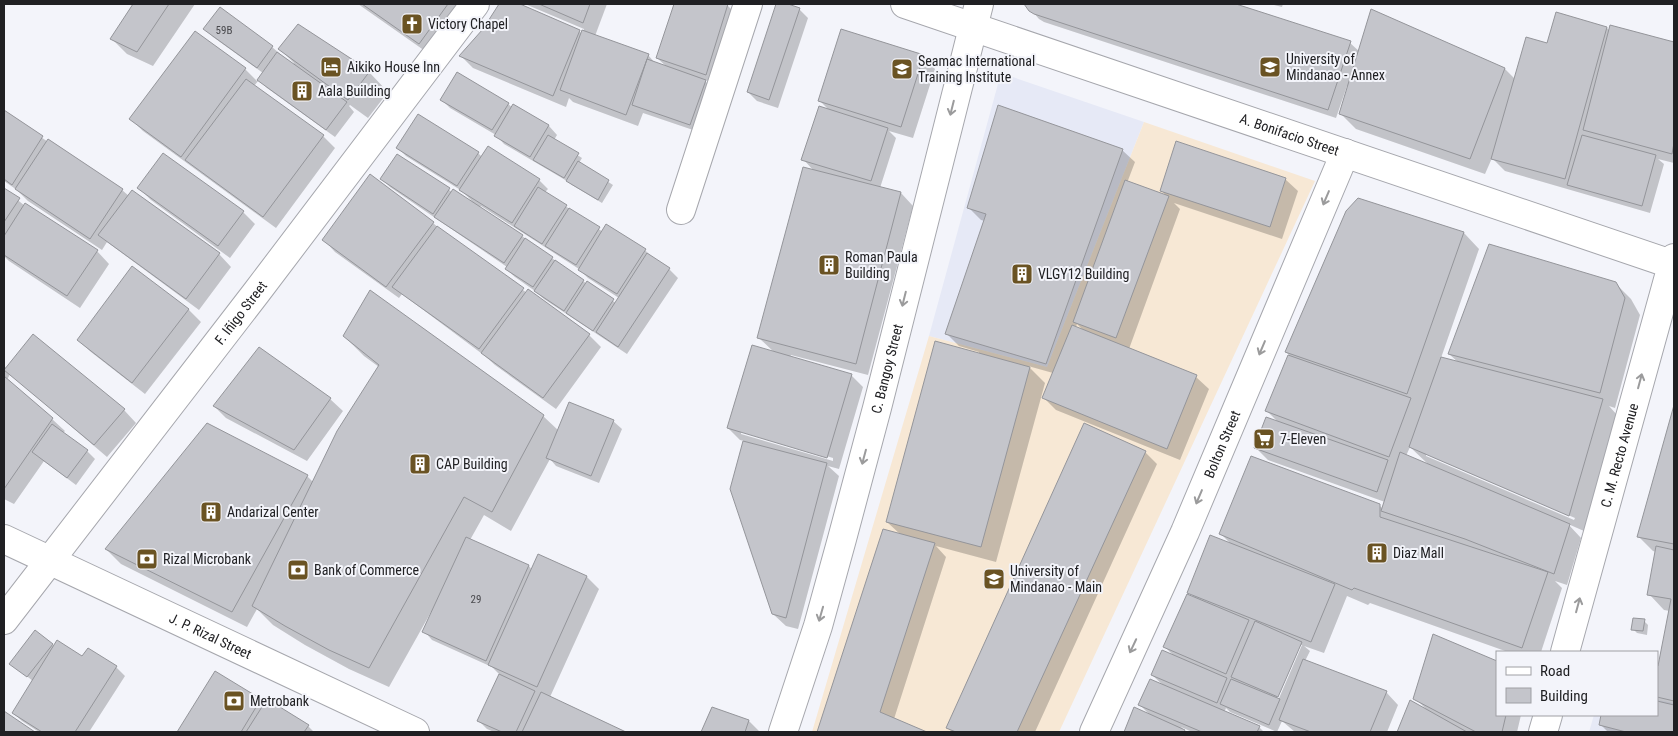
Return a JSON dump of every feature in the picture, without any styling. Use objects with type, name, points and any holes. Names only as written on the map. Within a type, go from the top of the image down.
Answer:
[{"type":"street","name":"F. Iñigo Street","points":[[4,620],[256,293],[475,4]]},
{"type":"street","points":[[681,210],[748,4]]},
{"type":"street","name":"A. Bonifacio Street","points":[[913,5],[976,15],[1345,153],[1674,263]]},
{"type":"street","name":"C. Bangoy Street","points":[[783,732],[818,626],[867,446],[976,15]]},
{"type":"street","name":"Bolton Street","points":[[1094,732],[1185,532],[1345,153]]},
{"type":"street","name":"C. M. Recto Avenue","points":[[1565,651],[1674,263]]},
{"type":"street","name":"J. P. Rizal Street","points":[[4,539],[415,732]]},
{"type":"street","points":[[1543,732],[1548,716]]},
{"type":"shaded area","name":"VLGY12 Building","points":[[1001,73],[1144,122],[1047,367],[929,336]]},
{"type":"shaded area","name":"University of Mindanao - Main","points":[[1144,122],[1315,181],[1059,732],[812,732],[929,336],[1047,367]]},
{"type":"shaded area","points":[[1658,700],[1674,703],[1674,732],[1589,732],[1594,716],[1658,716]]},
{"type":"building","points":[[133,4],[169,4],[137,52],[110,39]]},
{"type":"building","name":"Victory Chapel","points":[[362,4],[448,4],[419,44]]},
{"type":"building","points":[[499,4],[520,4],[580,30],[553,96],[459,56],[483,29]]},
{"type":"building","points":[[539,4],[590,4],[583,23]]},
{"type":"building","points":[[674,4],[728,4],[706,75],[656,58]]},
{"type":"building","points":[[776,4],[788,4],[800,8],[769,100],[747,92]]},
{"type":"building","name":"University of Mindanao - Annex","points":[[1024,4],[1236,4],[1351,41],[1328,110],[1034,14]]},
{"type":"building","points":[[220,7],[273,46],[257,68],[203,29]]},
{"type":"building","points":[[1371,9],[1505,68],[1470,159],[1339,114]]},
{"type":"building","points":[[1556,12],[1607,27],[1565,179],[1491,159],[1526,37],[1547,43]]},
{"type":"building","points":[[298,24],[370,71],[348,100],[278,49]]},
{"type":"building","points":[[1610,25],[1674,42],[1674,143],[1672,154],[1583,130]]},
{"type":"building","points":[[841,29],[924,55],[901,127],[818,101]]},
{"type":"building","points":[[582,30],[649,54],[626,115],[560,90]]},
{"type":"building","points":[[195,31],[246,68],[181,157],[129,119]]},
{"type":"building","name":"Aala Building","points":[[277,52],[347,102],[326,130],[257,80]]},
{"type":"building","points":[[647,59],[706,80],[690,125],[632,105]]},
{"type":"building","points":[[457,72],[509,103],[492,130],[440,100]]},
{"type":"building","points":[[246,79],[324,135],[263,217],[185,160]]},
{"type":"building","points":[[513,104],[549,125],[530,157],[494,136]]},
{"type":"building","name":"VLGY12 Building","points":[[998,105],[1123,149],[1046,364],[945,334],[986,214],[967,208]]},
{"type":"building","points":[[819,106],[888,128],[871,181],[801,160]]},
{"type":"building","points":[[4,110],[43,136],[12,185],[4,179]]},
{"type":"building","points":[[418,114],[479,152],[457,186],[396,148]]},
{"type":"building","points":[[548,135],[579,153],[564,178],[533,160]]},
{"type":"building","points":[[1582,135],[1656,155],[1642,206],[1567,185]]},
{"type":"building","points":[[48,139],[123,189],[90,239],[15,189]]},
{"type":"building","points":[[1176,141],[1286,178],[1270,227],[1160,191]]},
{"type":"building","points":[[488,146],[540,179],[512,223],[459,190]]},
{"type":"building","points":[[163,153],[244,211],[218,246],[137,188]]},
{"type":"building","points":[[397,154],[450,188],[433,214],[380,179]]},
{"type":"building","points":[[578,161],[609,180],[598,200],[566,181]]},
{"type":"building","name":"Roman Paula Building","points":[[803,167],[901,192],[856,364],[757,338]]},
{"type":"building","points":[[370,174],[434,222],[386,287],[322,240]]},
{"type":"building","points":[[1125,180],[1169,196],[1116,338],[1073,322]]},
{"type":"building","points":[[538,187],[567,205],[542,244],[514,226]]},
{"type":"building","points":[[4,188],[20,198],[4,222]]},
{"type":"building","points":[[453,189],[523,235],[504,263],[434,217]]},
{"type":"building","points":[[132,190],[220,253],[186,299],[98,235]]},
{"type":"building","points":[[1358,198],[1464,232],[1407,394],[1285,352],[1346,211]]},
{"type":"building","points":[[25,203],[98,250],[67,296],[4,255],[4,236]]},
{"type":"building","points":[[569,208],[600,227],[576,265],[545,246]]},
{"type":"building","points":[[606,224],[646,249],[617,294],[578,270]]},
{"type":"building","points":[[437,226],[524,288],[479,349],[392,287]]},
{"type":"building","points":[[525,238],[553,257],[533,287],[505,269]]},
{"type":"building","points":[[1489,244],[1616,282],[1625,298],[1600,393],[1448,354]]},
{"type":"building","points":[[647,253],[670,268],[618,347],[596,332]]},
{"type":"building","points":[[555,260],[584,280],[564,311],[534,291]]},
{"type":"building","points":[[132,266],[189,309],[132,383],[77,340]]},
{"type":"building","points":[[587,281],[614,299],[593,331],[566,313]]},
{"type":"building","points":[[528,289],[590,334],[543,398],[481,353]]},
{"type":"building","name":"CAP Building","points":[[370,290],[544,415],[492,512],[464,497],[369,668],[329,650],[252,606],[337,431],[379,365],[343,336]]},
{"type":"building","points":[[1072,325],[1197,375],[1167,449],[1042,398]]},
{"type":"building","points":[[33,334],[125,409],[94,445],[4,370]]},
{"type":"building","points":[[935,341],[1030,367],[981,547],[886,522]]},
{"type":"building","points":[[752,345],[852,374],[827,458],[727,428]]},
{"type":"building","points":[[259,347],[331,398],[294,450],[213,406]]},
{"type":"building","points":[[1288,355],[1411,398],[1389,457],[1265,411]]},
{"type":"building","points":[[1441,357],[1603,399],[1569,516],[1409,447]]},
{"type":"building","points":[[4,376],[53,418],[4,489]]},
{"type":"building","points":[[569,402],[614,420],[591,476],[546,458]]},
{"type":"building","points":[[1674,405],[1674,544],[1637,537]]},
{"type":"building","points":[[1266,417],[1388,460],[1377,492],[1254,448]]},
{"type":"building","name":"Andarizal Center","points":[[207,423],[308,475],[232,612],[105,549]]},
{"type":"building","points":[[1084,423],[1146,451],[1017,732],[956,732],[946,728]]},
{"type":"building","points":[[52,424],[88,450],[67,478],[32,452]]},
{"type":"building","points":[[743,441],[827,463],[786,618],[772,614],[730,489]]},
{"type":"building","points":[[1400,452],[1570,524],[1554,574],[1465,539],[1381,511]]},
{"type":"building","name":"Diaz Mall","points":[[1251,456],[1380,504],[1380,517],[1548,572],[1522,648],[1354,588],[1352,590],[1219,534]]},
{"type":"building","points":[[883,529],[935,543],[880,712],[927,732],[817,732]]},
{"type":"building","points":[[1210,535],[1335,584],[1311,642],[1187,593]]},
{"type":"building","points":[[466,537],[529,565],[486,661],[422,632]]},
{"type":"building","points":[[1656,546],[1674,550],[1674,701],[1658,697],[1658,666],[1671,599],[1647,595]]},
{"type":"building","points":[[538,554],[587,576],[537,687],[488,665]]},
{"type":"building","points":[[1187,594],[1249,620],[1226,674],[1163,647]]},
{"type":"building","points":[[1633,618],[1645,619],[1643,631],[1631,630]]},
{"type":"building","points":[[1255,621],[1302,642],[1278,697],[1231,677]]},
{"type":"building","points":[[35,630],[53,644],[27,677],[9,664]]},
{"type":"building","points":[[1433,634],[1496,661],[1496,716],[1506,716],[1502,732],[1476,732],[1413,699]]},
{"type":"building","points":[[57,640],[82,656],[88,648],[117,666],[75,732],[42,732],[12,713]]},
{"type":"building","points":[[1162,650],[1227,678],[1217,703],[1151,675]]},
{"type":"building","points":[[1303,659],[1387,691],[1370,732],[1311,732],[1279,720]]},
{"type":"building","points":[[215,671],[261,699],[241,732],[177,732]]},
{"type":"building","points":[[499,674],[535,691],[516,732],[502,732],[477,721]]},
{"type":"building","points":[[1150,679],[1260,726],[1257,732],[1202,732],[1138,705]]},
{"type":"building","points":[[1231,679],[1280,699],[1269,725],[1220,704]]},
{"type":"building","points":[[541,692],[626,732],[522,732]]},
{"type":"building","points":[[267,699],[309,725],[304,732],[246,732]]},
{"type":"building","points":[[1410,700],[1467,732],[1397,732]]},
{"type":"building","points":[[1658,701],[1674,705],[1674,732],[1626,732],[1599,725],[1601,716],[1658,716]]},
{"type":"building","points":[[712,707],[749,720],[745,732],[701,732]]},
{"type":"building","points":[[1134,707],[1185,730],[1184,732],[1124,732]]},
{"type":"building","points":[[4,711],[35,732],[4,732]]},
{"type":"place","name":"Victory Chapel","points":[[412,24]]},
{"type":"place","name":"Aikiko House Inn","points":[[331,67]]},
{"type":"place","name":"University of Mindanao - Annex","points":[[1270,67]]},
{"type":"place","name":"Seamac International Training Institute","points":[[902,69]]},
{"type":"place","name":"Aala Building","points":[[302,91]]},
{"type":"place","name":"Roman Paula Building","points":[[829,265]]},
{"type":"place","name":"VLGY12 Building","points":[[1022,274]]},
{"type":"place","name":"7-Eleven","points":[[1264,439]]},
{"type":"place","name":"CAP Building","points":[[420,464]]},
{"type":"place","name":"Andarizal Center","points":[[211,512]]},
{"type":"place","name":"Diaz Mall","points":[[1377,553]]},
{"type":"place","name":"Rizal Microbank","points":[[147,559]]},
{"type":"place","name":"Bank of Commerce","points":[[298,570]]},
{"type":"place","name":"University of Mindanao - Main","points":[[994,579]]},
{"type":"place","name":"Metrobank","points":[[234,701]]}]
